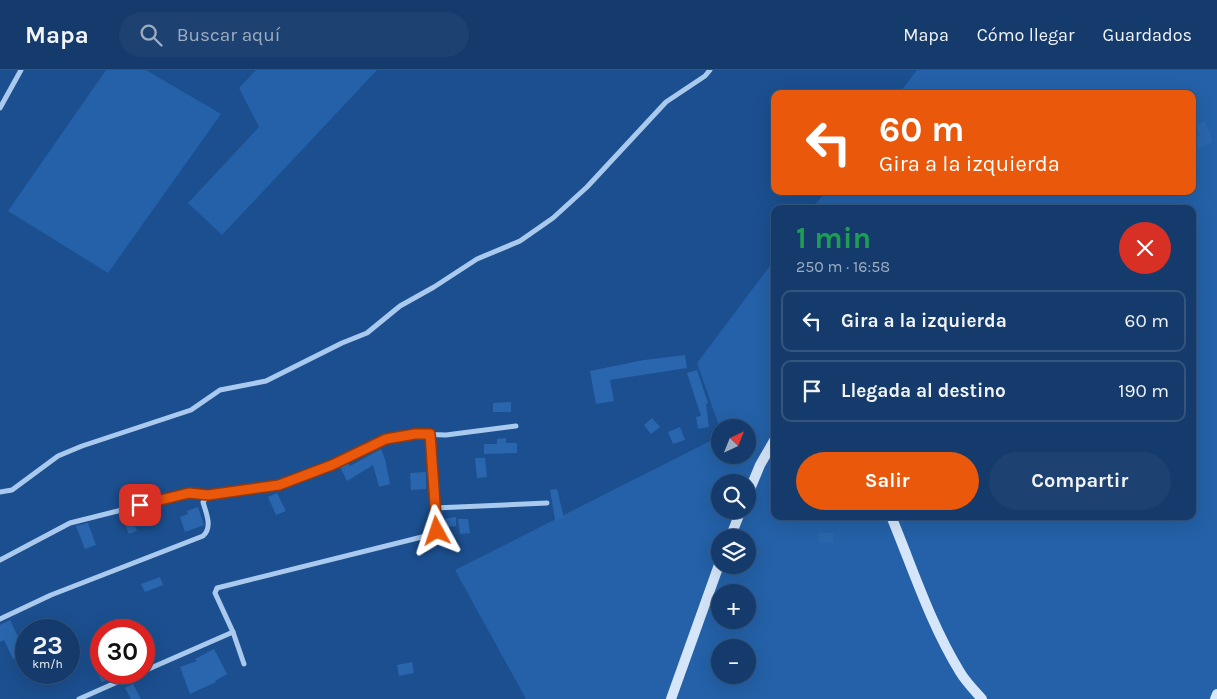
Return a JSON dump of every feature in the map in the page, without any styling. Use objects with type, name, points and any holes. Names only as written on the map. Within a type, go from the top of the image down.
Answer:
[{"type":"street","points":[[0,108],[21,70]]},
{"type":"street","points":[[0,492],[12,490],[58,456],[82,446],[191,410],[220,390],[266,381],[342,343],[367,333],[400,306],[476,260],[520,241],[553,218],[587,188],[666,102],[706,76],[710,70]]},
{"type":"street","points":[[0,560],[70,523],[189,493],[208,495],[279,485],[332,465],[386,439],[415,434],[446,435],[516,426]]},
{"type":"street","points":[[244,664],[233,632],[216,593],[217,588],[434,534],[437,531],[430,434]]},
{"type":"street","points":[[756,474],[771,446]]},
{"type":"street","points":[[0,620],[51,595],[203,536],[207,532],[209,525],[203,502],[208,495]]},
{"type":"street","points":[[435,508],[547,503]]},
{"type":"street","points":[[893,520],[910,561],[924,602],[960,673],[982,699]]},
{"type":"street","points":[[671,699],[716,574]]},
{"type":"street","points":[[155,666],[233,632]]},
{"type":"street","points":[[79,699],[113,684]]},
{"type":"street","points":[[1215,699],[1217,694]]},
{"type":"shaded area","points":[[106,70],[146,70],[221,114],[108,273],[8,211]]},
{"type":"shaded area","points":[[256,70],[377,70],[222,235],[188,203],[259,127],[239,88]]},
{"type":"shaded area","points":[[917,70],[1217,70],[1217,699],[526,699],[455,570],[711,441],[711,464],[756,464],[756,419],[717,419],[697,363],[771,264],[771,520],[1196,520],[1196,205],[815,205],[823,195],[1196,195],[1196,90],[902,90]]},
{"type":"building","points":[[1205,121],[1213,142],[1199,148],[1196,138],[1200,136],[1196,125]]},
{"type":"building","points":[[685,355],[687,368],[610,380],[614,401],[596,404],[590,371],[644,360]]},
{"type":"building","points":[[697,370],[708,403],[706,404],[709,427],[698,429],[696,417],[701,416],[687,373]]},
{"type":"building","points":[[511,402],[511,412],[493,412],[493,403]]},
{"type":"building","points":[[652,418],[660,427],[651,434],[644,425]]},
{"type":"building","points":[[680,427],[685,440],[673,444],[668,432]]},
{"type":"building","points":[[506,438],[506,443],[517,443],[517,453],[484,454],[484,444],[497,444],[497,439]]},
{"type":"building","points":[[381,449],[390,484],[379,487],[373,465],[347,481],[340,467],[348,463],[350,466]]},
{"type":"building","points":[[475,458],[485,458],[487,477],[477,478]]},
{"type":"building","points":[[426,472],[426,489],[411,490],[410,473]]},
{"type":"building","points":[[557,489],[564,518],[555,520],[550,490]]},
{"type":"building","points":[[277,493],[286,511],[276,515],[268,497]]},
{"type":"building","points":[[198,507],[204,525],[185,532],[180,517],[188,514],[187,511]]},
{"type":"building","points":[[456,517],[456,526],[441,528],[441,519]]},
{"type":"building","points":[[132,518],[137,531],[129,534],[124,522]]},
{"type":"building","points":[[458,519],[468,519],[470,533],[460,534]]},
{"type":"building","points":[[88,523],[96,545],[85,549],[76,526]]},
{"type":"building","points":[[819,533],[833,533],[833,543],[819,543]]},
{"type":"building","points":[[160,577],[163,585],[145,592],[141,584]]},
{"type":"building","points":[[10,620],[15,630],[15,658],[13,659],[4,640],[0,642],[0,625]]},
{"type":"building","points":[[214,649],[227,674],[216,682],[190,694],[180,667],[197,661],[195,659]]},
{"type":"building","points":[[412,662],[414,673],[399,676],[397,665]]},
{"type":"building","points":[[133,684],[141,699],[131,699],[125,688]]},
{"type":"route","points":[[140,505],[189,493],[208,495],[279,485],[332,465],[386,439],[415,434],[430,434],[437,531]]}]
